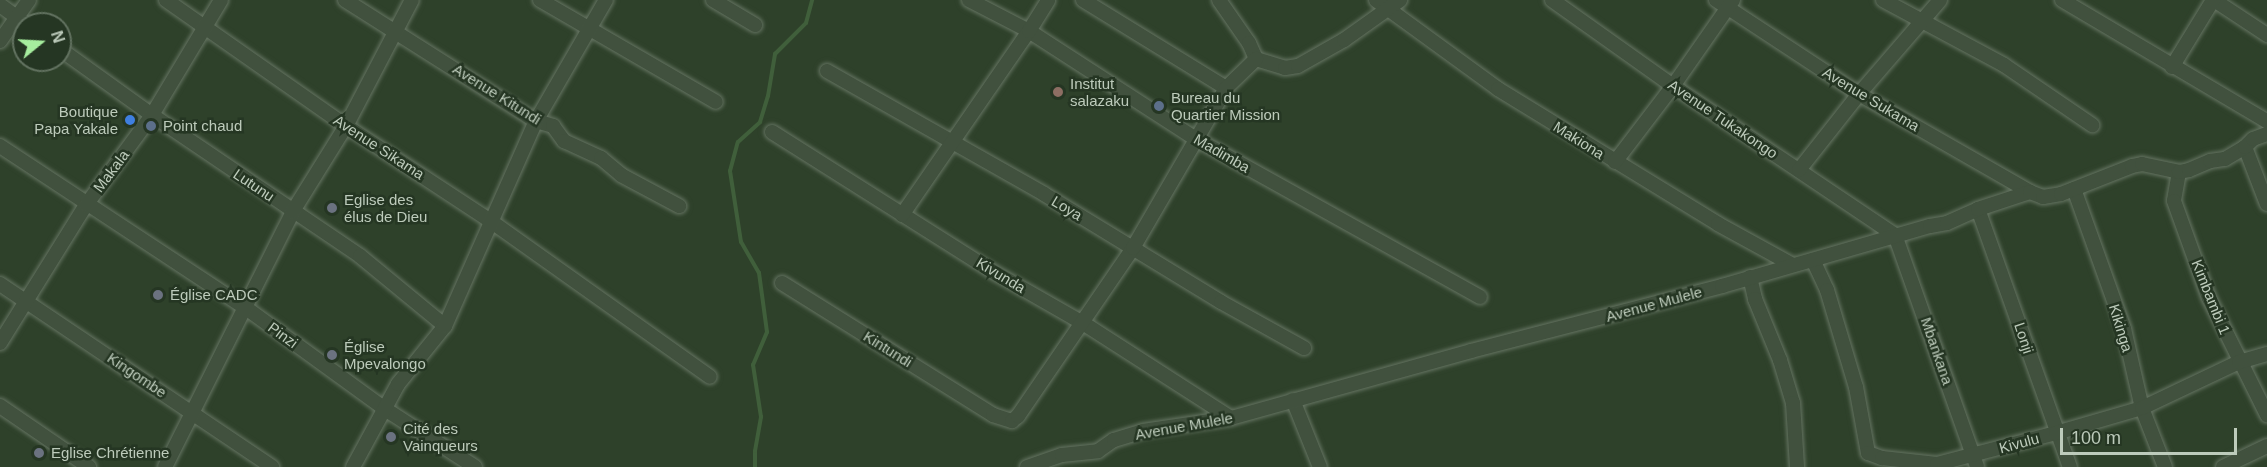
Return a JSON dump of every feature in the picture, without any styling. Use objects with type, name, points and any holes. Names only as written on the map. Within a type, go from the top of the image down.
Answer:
[{"type":"street","name":"Avenue Sikama","points":[[166,0],[346,126],[492,222],[710,377]]},
{"type":"street","name":"Makala","points":[[0,343],[86,205],[152,116],[221,0]]},
{"type":"street","name":"Avenue Kitundi","points":[[345,0],[536,122],[553,126],[564,141],[601,158],[621,175],[679,206]]},
{"type":"street","points":[[165,467],[293,211],[346,126],[398,32],[412,0]]},
{"type":"street","points":[[540,0],[716,102]]},
{"type":"street","points":[[353,467],[409,370],[445,326],[536,122],[606,0]]},
{"type":"street","points":[[713,0],[755,25]]},
{"type":"street","name":"Madimba","points":[[969,0],[1029,31],[1196,139],[1480,297]]},
{"type":"street","points":[[902,214],[1048,0]]},
{"type":"street","points":[[1083,0],[1226,87]]},
{"type":"street","points":[[1219,0],[1249,43],[1256,59],[1285,68],[1298,66],[1388,11],[1400,0]]},
{"type":"street","name":"Makiona","points":[[1376,0],[1388,11],[1498,89],[1718,224],[1793,265]]},
{"type":"street","name":"Avenue Tukakongo","points":[[1552,0],[1673,86],[1895,236]]},
{"type":"street","points":[[1883,0],[1922,23],[2004,65],[2092,125]]},
{"type":"street","points":[[1799,170],[1858,94],[1940,0]]},
{"type":"street","points":[[2062,0],[2267,121]]},
{"type":"street","points":[[2172,67],[2195,26],[2214,0],[2267,35]]},
{"type":"street","points":[[1615,162],[1673,86],[1725,3]]},
{"type":"street","name":"Avenue Sukama","points":[[1725,3],[1858,94],[2030,192]]},
{"type":"street","points":[[0,41],[12,30]]},
{"type":"street","name":"Lutunu","points":[[72,58],[152,116],[360,256],[445,326]]},
{"type":"street","points":[[1083,323],[1133,248],[1226,87],[1256,59]]},
{"type":"street","name":"Loya","points":[[827,71],[1044,194],[1221,302],[1304,348]]},
{"type":"street","name":"Kivunda","points":[[772,132],[902,214],[1083,323],[1231,418]]},
{"type":"street","points":[[2178,172],[2210,161],[2225,159],[2245,147],[2253,139],[2267,134]]},
{"type":"street","name":"Pinzi","points":[[0,146],[86,205],[246,308],[385,409],[475,467]]},
{"type":"street","points":[[2245,147],[2267,204]]},
{"type":"street","name":"Avenue Mulele","points":[[1027,467],[1062,455],[1098,451],[1114,440],[1143,431],[1231,418],[1813,260],[1947,223],[1978,209],[2030,192],[2043,197],[2052,196],[2138,164],[2173,169],[2178,172]]},
{"type":"street","name":"Kimbambi 1","points":[[2178,172],[2174,201],[2209,297],[2267,416]]},
{"type":"street","name":"Kikinga","points":[[2074,189],[2124,329],[2142,408],[2165,467]]},
{"type":"street","name":"Lonji","points":[[1978,209],[2070,467]]},
{"type":"street","name":"Mbankana","points":[[1895,236],[1975,461]]},
{"type":"street","name":"Kivulu","points":[[1813,260],[1827,290],[1856,387],[1868,453],[1887,459],[1925,464],[1975,461],[2056,433],[2142,408],[2240,362],[2267,354]]},
{"type":"street","points":[[1750,277],[1755,299],[1780,360],[1793,403],[1797,467]]},
{"type":"street","name":"Kintundi","points":[[782,283],[993,415],[1015,420],[1083,323]]},
{"type":"street","name":"Kingombe","points":[[0,284],[272,467]]},
{"type":"street","points":[[1293,400],[1320,467]]},
{"type":"street","points":[[0,406],[89,467]]},
{"type":"street","points":[[2223,467],[2267,446]]},
{"type":"waterway","points":[[755,467],[755,451],[761,417],[753,365],[767,332],[759,273],[741,242],[730,171],[738,142],[760,122],[768,96],[775,54],[806,23],[812,0]]},
{"type":"place","name":"Institut salazaku","points":[[1058,92]]},
{"type":"place","name":"Bureau du Quartier Mission","points":[[1159,106]]},
{"type":"place","name":"Boutique Papa Yakale","points":[[130,120]]},
{"type":"place","name":"Point chaud","points":[[151,126]]},
{"type":"place","name":"Eglise des élus de Dieu","points":[[332,208]]},
{"type":"place","name":"Église CADC","points":[[158,295]]},
{"type":"place","name":"Église Mpevalongo","points":[[332,355]]},
{"type":"place","name":"Cité des Vainqueurs","points":[[391,437]]},
{"type":"place","name":"Eglise Chrétienne","points":[[39,453]]}]
